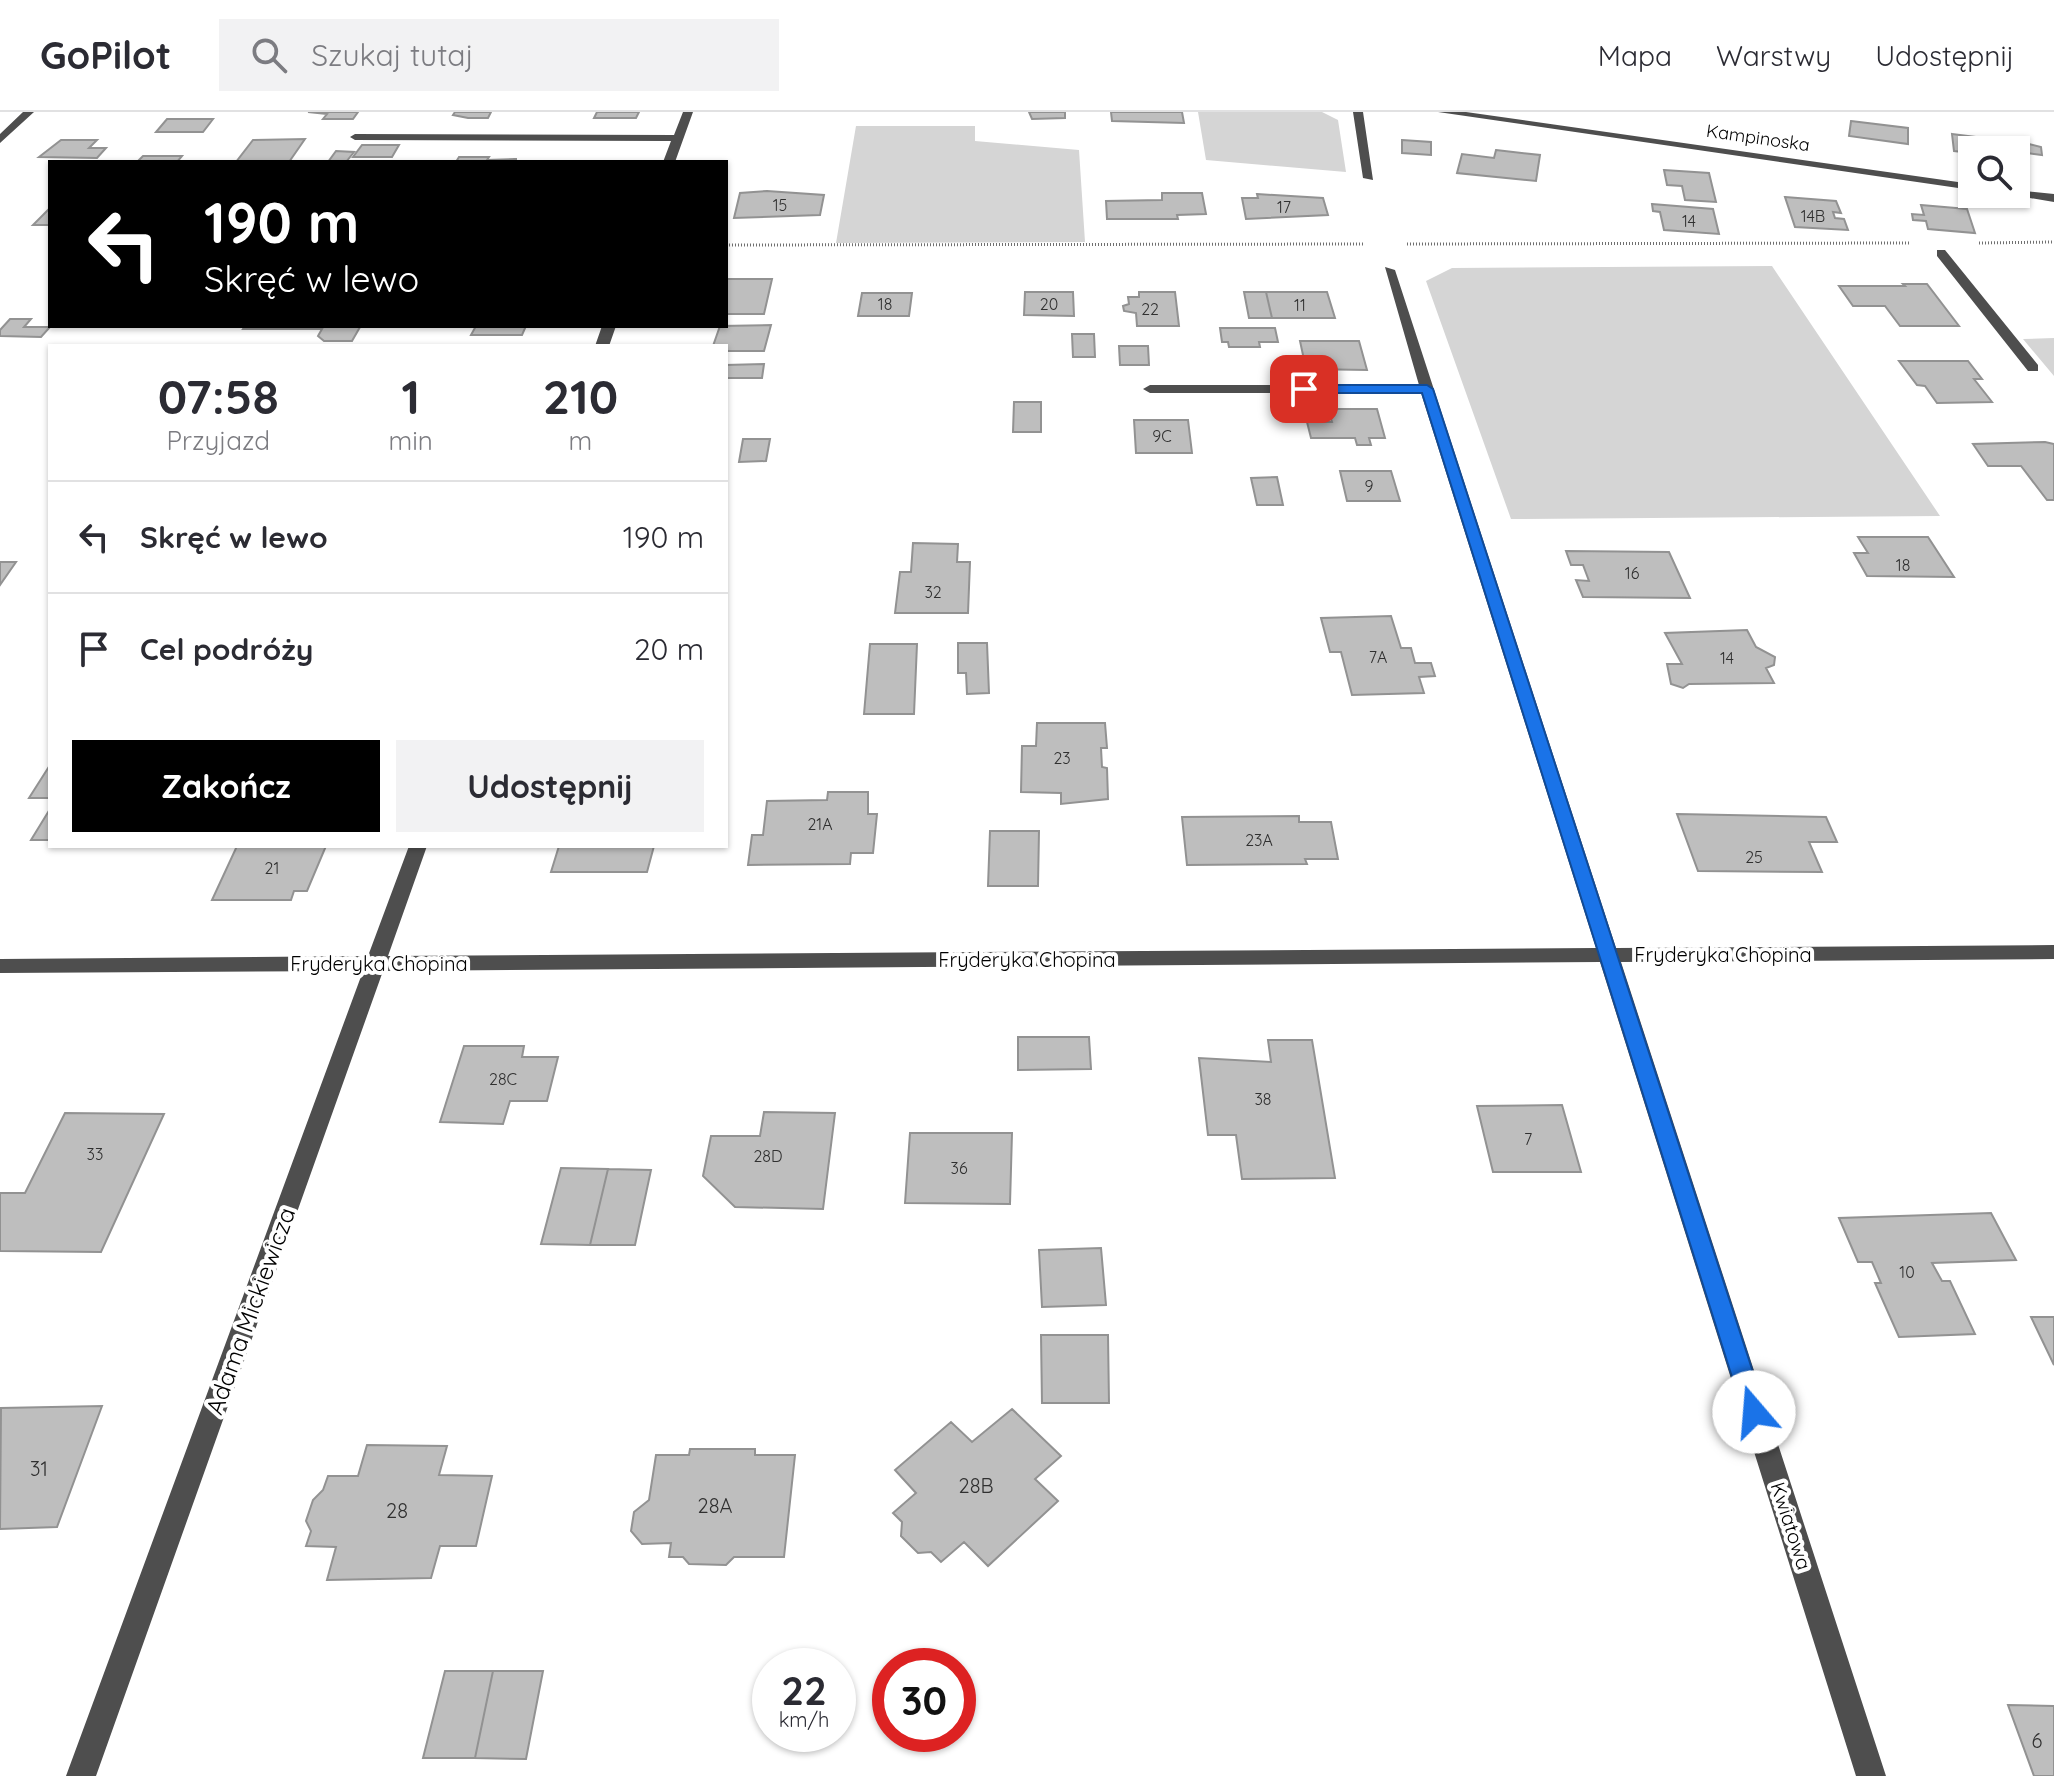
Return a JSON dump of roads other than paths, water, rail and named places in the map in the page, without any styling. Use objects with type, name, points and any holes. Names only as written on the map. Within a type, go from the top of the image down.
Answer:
[{"type":"street","points":[[0,140],[29,112]]},
{"type":"street","points":[[670,160],[688,112]]},
{"type":"street","points":[[1358,112],[1369,178]]},
{"type":"street","name":"Kampinoska","points":[[1443,112],[1958,185]]},
{"type":"street","points":[[355,137],[678,138]]},
{"type":"street","points":[[2030,195],[2054,198]]},
{"type":"street","points":[[1941,253],[2033,368]]},
{"type":"street","name":"Kwiatowa","points":[[1389,270],[1871,1776]]},
{"type":"street","points":[[1150,389],[1427,389]]},
{"type":"street","name":"Adama Mickiewicza","points":[[81,1776],[417,848]]},
{"type":"street","name":"Fryderyka Chopina","points":[[0,966],[2054,952]]}]
